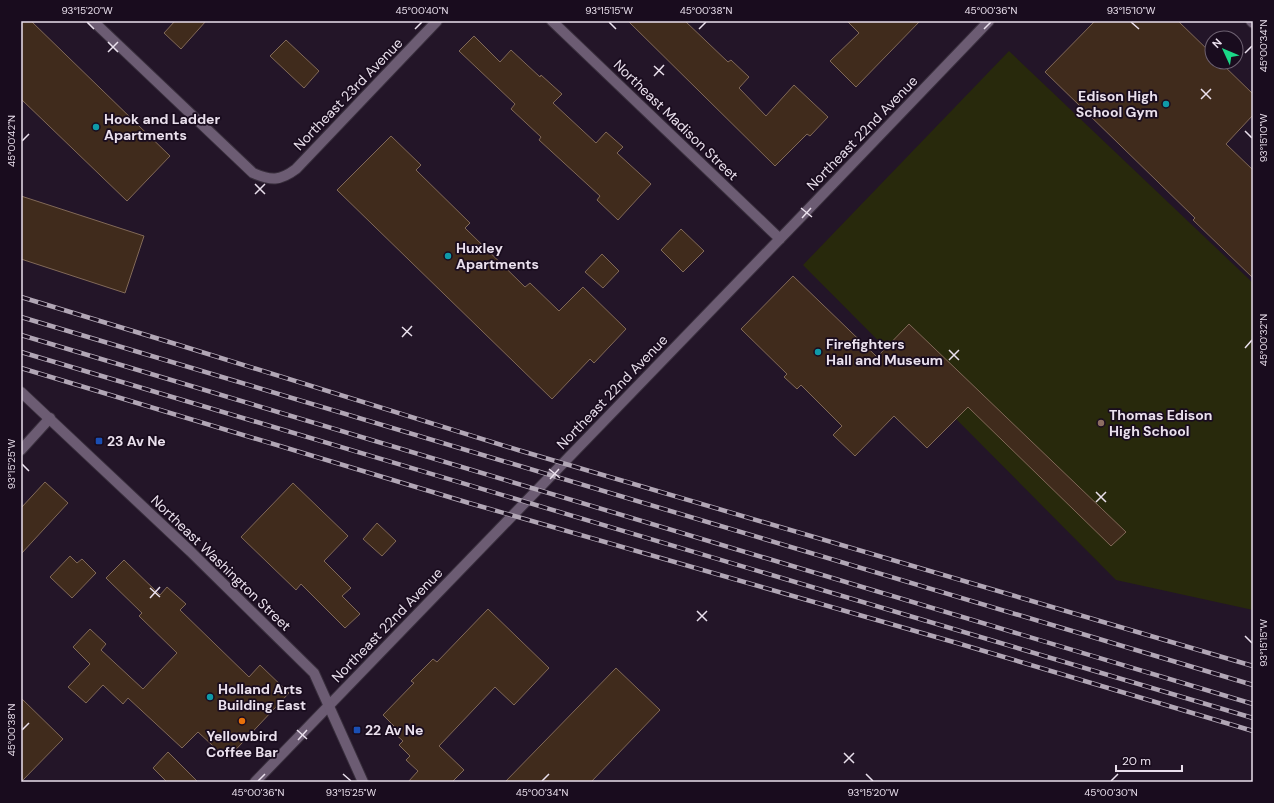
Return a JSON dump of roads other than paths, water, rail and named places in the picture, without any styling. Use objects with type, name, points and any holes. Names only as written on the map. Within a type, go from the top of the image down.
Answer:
[{"type":"street","name":"Northeast 23rd Avenue","points":[[93,21],[253,173],[263,177],[275,179],[287,176],[296,169],[437,21]]},
{"type":"street","name":"Northeast Madison Street","points":[[552,21],[780,239]]},
{"type":"street","name":"Northeast 22nd Avenue","points":[[255,782],[989,21]]},
{"type":"street","name":"Northeast Washington Street","points":[[21,392],[190,551],[314,672],[363,782]]},
{"type":"street","points":[[21,450],[50,418]]},
{"type":"railway","points":[[21,297],[518,450],[1253,666]]},
{"type":"railway","points":[[21,317],[1253,685]]},
{"type":"railway","points":[[21,335],[1253,704]]},
{"type":"railway","points":[[21,352],[1253,718]]},
{"type":"railway","points":[[21,368],[469,503],[957,643],[1253,731]]},
{"type":"place","name":"Edison High School Gym","points":[[1166,104]]},
{"type":"place","name":"Hook and Ladder Apartments","points":[[96,127]]},
{"type":"place","name":"Huxley Apartments","points":[[448,256]]},
{"type":"place","name":"Firefighters Hall and Museum","points":[[818,352]]},
{"type":"place","name":"Thomas Edison High School","points":[[1101,423]]},
{"type":"place","name":"23 Av Ne","points":[[99,441]]},
{"type":"place","name":"Holland Arts Building East","points":[[210,697]]},
{"type":"place","name":"Yellowbird Coffee Bar","points":[[242,721]]},
{"type":"place","name":"22 Av Ne","points":[[357,730]]}]
